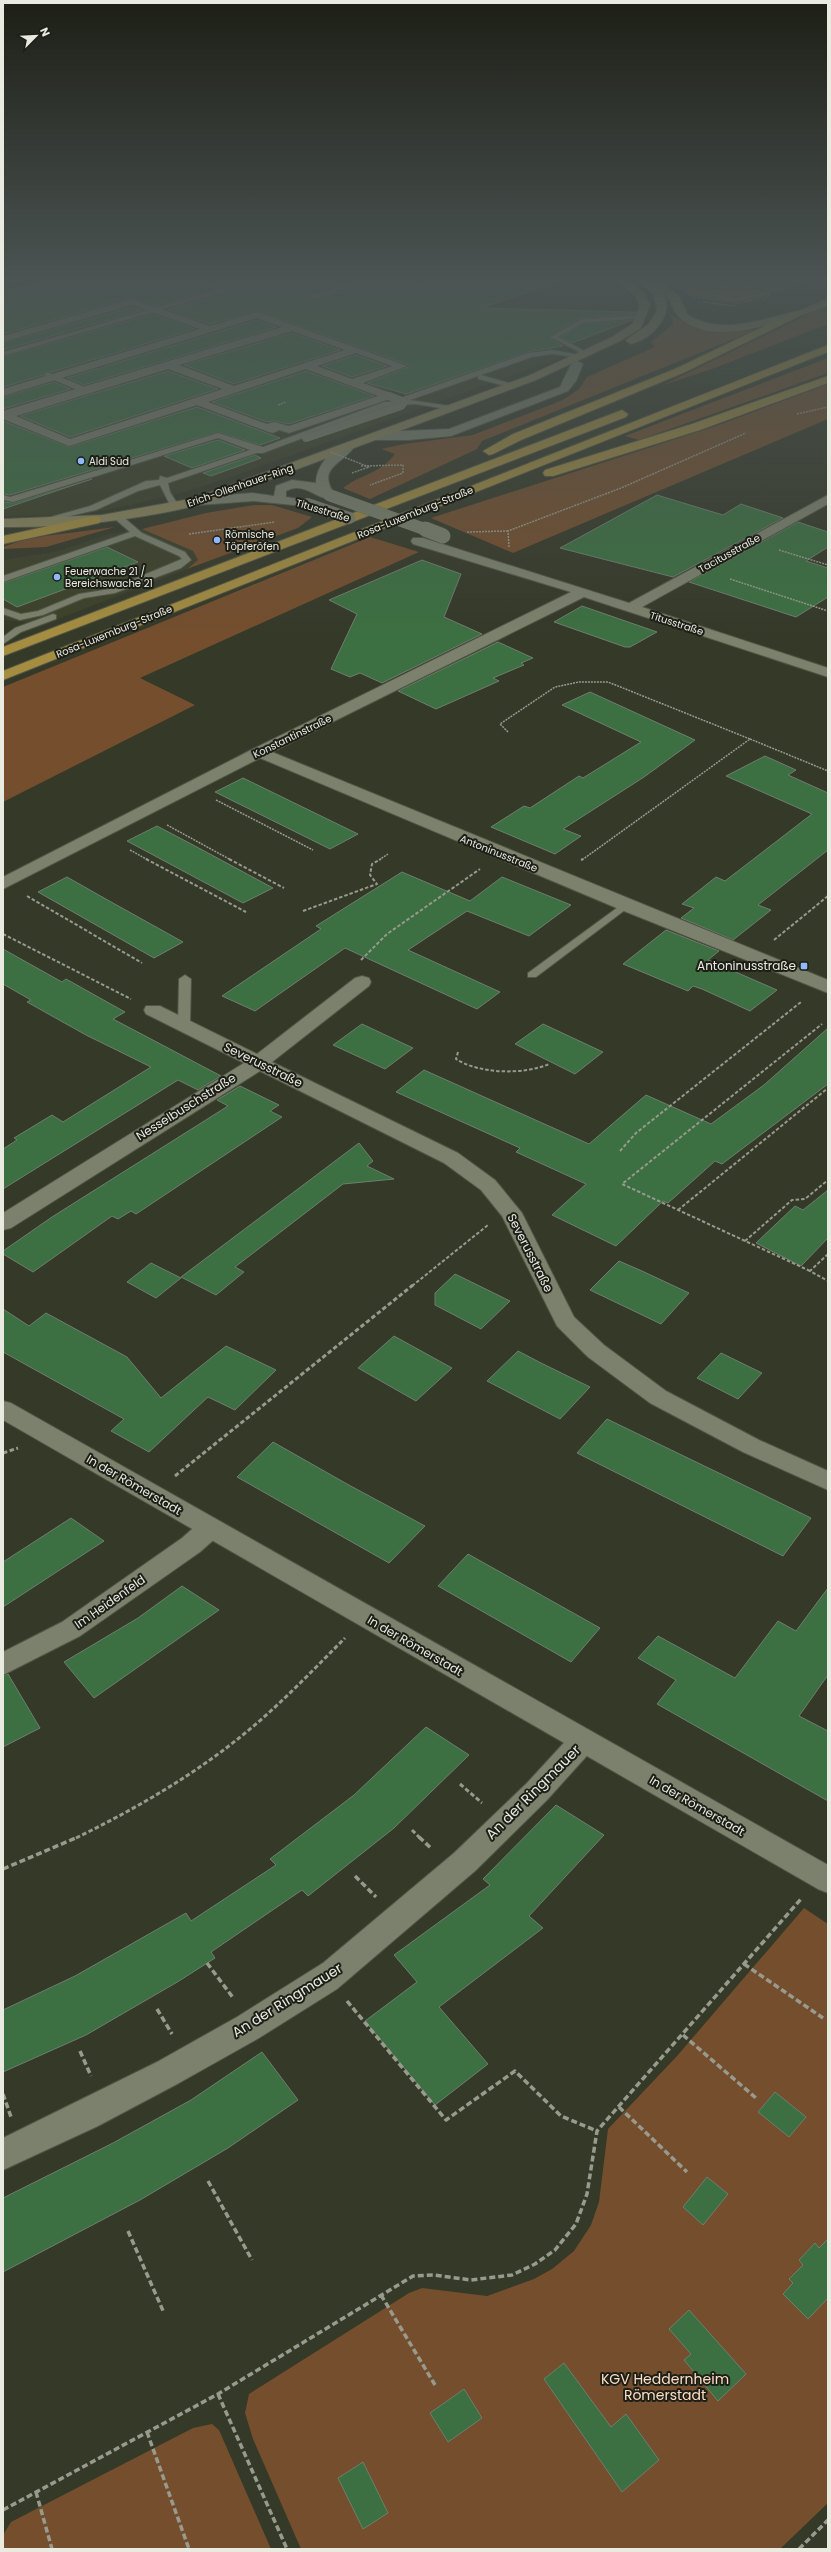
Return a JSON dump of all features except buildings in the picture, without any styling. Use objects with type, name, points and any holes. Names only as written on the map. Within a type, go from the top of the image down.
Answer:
[{"type":"highway","points":[[387,504],[517,437],[620,395]]},
{"type":"highway","name":"Rosa-Luxemburg-Straße","points":[[3,676],[710,395]]},
{"type":"highway","points":[[421,510],[515,483],[696,427],[784,395]]},
{"type":"highway","name":"Rosa-Luxemburg-Straße","points":[[3,652],[632,410]]},
{"type":"highway","points":[[3,540],[94,520]]},
{"type":"main road","name":"Erich-Ollenhauer-Ring","points":[[3,523],[94,520],[166,509],[199,501],[485,395]]},
{"type":"street","points":[[3,415],[69,395]]},
{"type":"street","points":[[3,415],[69,395]]},
{"type":"street","points":[[3,415],[66,443],[214,395]]},
{"type":"street","points":[[66,443],[216,395]]},
{"type":"street","name":"Erich-Ollenhauer-Ring","points":[[376,436],[408,436],[451,432],[548,395]]},
{"type":"street","points":[[196,401],[270,429],[274,425],[289,430],[389,396]]},
{"type":"street","name":"Titusstraße","points":[[326,494],[321,484],[324,468],[334,456],[349,446]]},
{"type":"street","name":"Titusstraße","points":[[280,499],[280,489],[294,484],[305,484],[326,494],[443,536],[526,573]]},
{"type":"street","name":"Titusstraße","points":[[199,501],[239,497],[280,499],[307,504],[418,541],[526,573],[828,673]]},
{"type":"street","name":"Tacitusstraße","points":[[630,608],[828,499]]},
{"type":"street","name":"Konstantinstraße","points":[[3,884],[259,752],[583,592]]},
{"type":"street","name":"Antoninusstraße","points":[[259,752],[625,905],[828,987]]},
{"type":"street","name":"Nesselbuschstraße","points":[[3,1223],[258,1063],[362,982]]},
{"type":"street","name":"Severusstraße","points":[[154,1010],[451,1158],[488,1185],[511,1213],[565,1321],[596,1351],[658,1397],[751,1446],[828,1481]]},
{"type":"street","name":"In der Römerstadt","points":[[3,1409],[209,1528],[828,1880]]},
{"type":"street","name":"Im Heidenfeld","points":[[3,1664],[71,1629],[192,1545],[209,1528]]},
{"type":"street","name":"An der Ringmauer","points":[[3,2154],[106,2107],[328,1978],[439,1887],[561,1766],[583,1741]]},
{"type":"lane","points":[[21,523],[75,514],[163,478],[208,469],[415,395]]},
{"type":"lane","points":[[141,489],[306,435],[401,406],[404,402],[389,396]]},
{"type":"lane","points":[[3,497],[10,500],[218,436],[260,451],[387,404],[415,402],[450,408]]},
{"type":"lane","points":[[163,478],[166,492],[173,503],[166,509]]},
{"type":"lane","points":[[3,640],[18,630],[91,602],[112,591],[178,566],[187,560],[182,554],[135,533],[118,517]]},
{"type":"lane","points":[[3,579],[135,533]]},
{"type":"lane","points":[[3,611],[20,616],[40,613],[82,596],[112,591]]},
{"type":"lane","points":[[532,975],[625,905]]},
{"type":"lane","points":[[184,1025],[185,979]]},
{"type":"path","points":[[794,415],[828,408]]},
{"type":"path","points":[[461,532],[491,533],[508,531],[615,491],[750,432]]},
{"type":"path","points":[[328,451],[369,467],[352,473]]},
{"type":"path","points":[[508,531],[509,552]]},
{"type":"path","points":[[772,548],[828,565]]},
{"type":"path","points":[[723,577],[828,611]]},
{"type":"path","points":[[508,732],[500,724],[555,687],[579,682],[608,682],[750,738],[828,772]]},
{"type":"path","points":[[577,863],[750,738]]},
{"type":"path","points":[[212,798],[314,850]]},
{"type":"path","points":[[161,822],[284,888]]},
{"type":"path","points":[[130,850],[246,912]]},
{"type":"path","points":[[303,911],[377,884],[370,875],[372,864],[388,854]]},
{"type":"path","points":[[362,982],[361,957],[387,934],[480,868]]},
{"type":"path","points":[[27,896],[142,963]]},
{"type":"path","points":[[773,941],[828,896]]},
{"type":"path","points":[[3,934],[154,1010]]},
{"type":"path","points":[[620,1151],[636,1133],[801,1002]]},
{"type":"path","points":[[822,1024],[622,1184],[810,1271],[828,1281]]},
{"type":"path","points":[[458,1052],[456,1059],[473,1069],[492,1071],[542,1067],[549,1064]]},
{"type":"path","points":[[678,1210],[828,1088]]},
{"type":"path","points":[[745,1241],[792,1200],[805,1199],[828,1180]]},
{"type":"path","points":[[173,1477],[481,1228],[511,1213]]},
{"type":"path","points":[[810,1271],[828,1254]]},
{"type":"path","points":[[3,1453],[20,1447]]},
{"type":"path","points":[[3,1869],[32,1858],[116,1817],[174,1784],[227,1747],[269,1713],[345,1638]]},
{"type":"path","points":[[3,2510],[218,2394],[413,2276],[434,2275],[470,2280],[512,2275],[535,2264],[555,2250],[576,2224],[587,2194],[597,2131],[683,2035],[803,1896]]},
{"type":"path","points":[[207,1963],[252,2023]]},
{"type":"path","points":[[744,1964],[823,2018]]},
{"type":"path","points":[[328,1978],[446,2120],[515,2071],[561,2116],[597,2131]]},
{"type":"path","points":[[683,2035],[756,2098]]},
{"type":"path","points":[[619,2107],[687,2172]]},
{"type":"path","points":[[208,2181],[252,2260]]},
{"type":"path","points":[[128,2231],[164,2313]]},
{"type":"path","points":[[381,2295],[435,2386]]},
{"type":"path","points":[[218,2394],[287,2549]]},
{"type":"path","points":[[147,2432],[190,2549]]},
{"type":"path","points":[[36,2492],[52,2549]]},
{"type":"path","points":[[799,2549],[828,2520]]},
{"type":"shaded area","points":[[3,395],[457,395],[237,475],[185,492],[108,510],[66,515],[3,516]]},
{"type":"shaded area","points":[[142,529],[193,551],[198,560],[187,569],[45,624],[3,620],[3,560],[59,551],[108,534]]},
{"type":"green space","points":[[570,395],[595,395],[482,441],[477,449],[370,499],[343,488],[383,466],[395,454],[381,449],[404,444],[473,435],[563,400]]},
{"type":"green space","points":[[731,395],[766,395],[639,440],[625,436]]},
{"type":"green space","points":[[798,395],[828,395],[828,419],[513,553],[431,518],[716,426]]},
{"type":"green space","points":[[254,505],[272,505],[312,517],[298,528],[187,569],[198,560],[193,551],[142,529],[206,513]]},
{"type":"green space","points":[[115,527],[46,547],[3,549],[3,547],[20,541],[45,536]]},
{"type":"green space","points":[[370,537],[419,552],[140,678],[195,705],[3,802],[3,687]]},
{"type":"green space","name":"KGV Heddernheim Römerstadt","points":[[804,1908],[828,1924],[828,2503],[780,2549],[301,2549],[253,2439],[245,2413],[249,2394],[409,2293],[422,2288],[487,2296],[534,2279],[552,2269],[574,2251],[591,2225],[599,2202],[608,2129],[677,2056]]},
{"type":"green space","points":[[212,2424],[219,2430],[271,2549],[3,2549],[3,2535],[11,2522],[193,2428]]},
{"type":"place","name":"Aldi Süd","points":[[81,461]]},
{"type":"place","name":"Römische Töpferöfen","points":[[217,540]]},
{"type":"place","name":"Feuerwache 21 / Bereichswache 21","points":[[57,577]]},
{"type":"place","name":"Antoninusstraße","points":[[804,966]]}]
